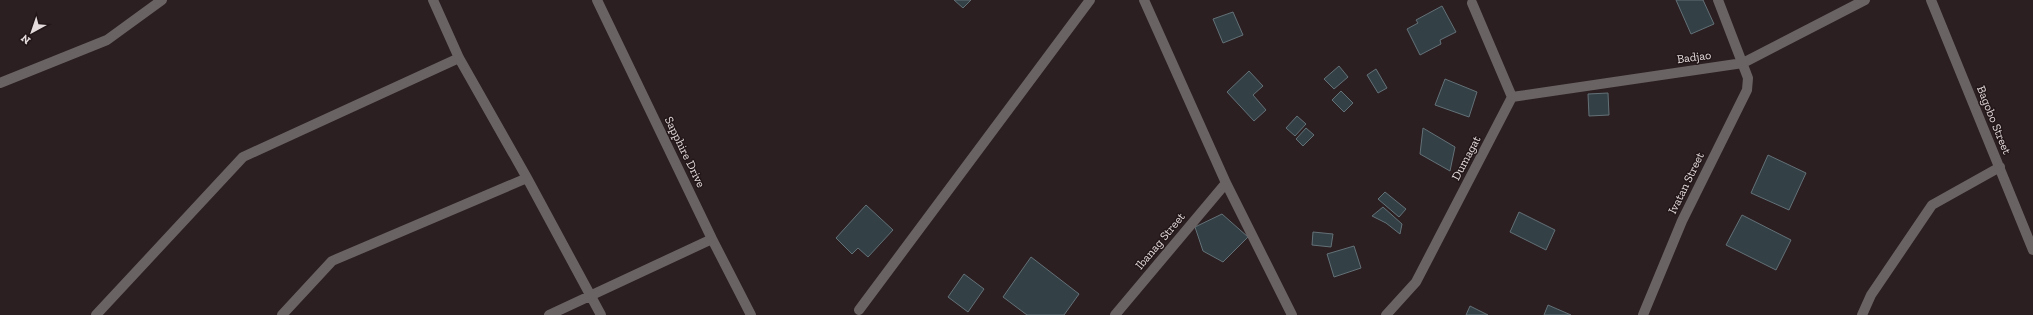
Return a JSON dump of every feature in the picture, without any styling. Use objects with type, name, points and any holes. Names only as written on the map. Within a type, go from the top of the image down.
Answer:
[{"type":"street","points":[[0,83],[107,40],[162,0]]},
{"type":"street","points":[[433,0],[459,58],[527,178],[591,295],[600,315]]},
{"type":"street","name":"Sapphire Drive","points":[[598,0],[712,239],[751,315]]},
{"type":"street","points":[[859,310],[1090,0]]},
{"type":"street","points":[[1144,0],[1226,183],[1292,315]]},
{"type":"street","name":"Ivatan Street","points":[[1643,315],[1682,221],[1747,90],[1748,78],[1718,0]]},
{"type":"street","name":"Badjao","points":[[1512,97],[1743,63],[1865,0]]},
{"type":"street","name":"Bagobo Street","points":[[1931,0],[2033,250]]},
{"type":"street","points":[[1472,3],[1512,97]]},
{"type":"street","points":[[96,315],[243,157],[459,58]]},
{"type":"street","name":"Dumagat","points":[[1386,315],[1416,282],[1512,97]]},
{"type":"street","points":[[1862,315],[1870,295],[1932,205],[2000,167]]},
{"type":"street","points":[[282,315],[332,261],[527,178]]},
{"type":"street","name":"Ibanag Street","points":[[1115,315],[1226,183]]},
{"type":"street","points":[[549,315],[712,239]]},
{"type":"building","points":[[954,0],[971,0],[963,8]]},
{"type":"building","points":[[1676,0],[1703,0],[1714,24],[1691,34]]},
{"type":"building","points":[[1442,6],[1456,32],[1440,40],[1441,44],[1420,55],[1407,29],[1418,23],[1416,20]]},
{"type":"building","points":[[1233,12],[1243,35],[1223,43],[1213,19]]},
{"type":"building","points":[[1339,66],[1348,77],[1334,89],[1324,79]]},
{"type":"building","points":[[1376,69],[1387,88],[1378,93],[1367,75]]},
{"type":"building","points":[[1249,71],[1263,86],[1253,95],[1266,110],[1254,121],[1227,92]]},
{"type":"building","points":[[1445,79],[1477,92],[1469,117],[1435,105]]},
{"type":"building","points":[[1341,91],[1353,103],[1344,112],[1332,100]]},
{"type":"building","points":[[1608,93],[1609,115],[1589,116],[1588,94]]},
{"type":"building","points":[[1297,116],[1306,124],[1295,136],[1286,128]]},
{"type":"building","points":[[1306,128],[1314,135],[1303,146],[1296,139]]},
{"type":"building","points":[[1423,128],[1455,147],[1450,171],[1420,154]]},
{"type":"building","points":[[1768,155],[1806,173],[1789,210],[1751,193]]},
{"type":"building","points":[[1385,192],[1406,209],[1399,217],[1378,199]]},
{"type":"building","points":[[866,205],[893,230],[868,257],[858,248],[852,254],[836,238]]},
{"type":"building","points":[[1383,207],[1402,224],[1400,234],[1386,223],[1372,216]]},
{"type":"building","points":[[1519,212],[1555,230],[1546,250],[1510,232]]},
{"type":"building","points":[[1222,214],[1248,237],[1223,262],[1203,251],[1195,227]]},
{"type":"building","points":[[1742,215],[1791,240],[1776,270],[1726,245]]},
{"type":"building","points":[[1313,232],[1333,234],[1331,247],[1312,245]]},
{"type":"building","points":[[1354,246],[1361,268],[1334,277],[1327,254]]},
{"type":"building","points":[[1031,257],[1079,294],[1064,315],[1027,315],[1003,297]]},
{"type":"building","points":[[964,274],[984,289],[968,312],[948,297]]},
{"type":"building","points":[[1548,305],[1571,315],[1544,315]]},
{"type":"building","points":[[1470,306],[1488,315],[1466,315]]}]
